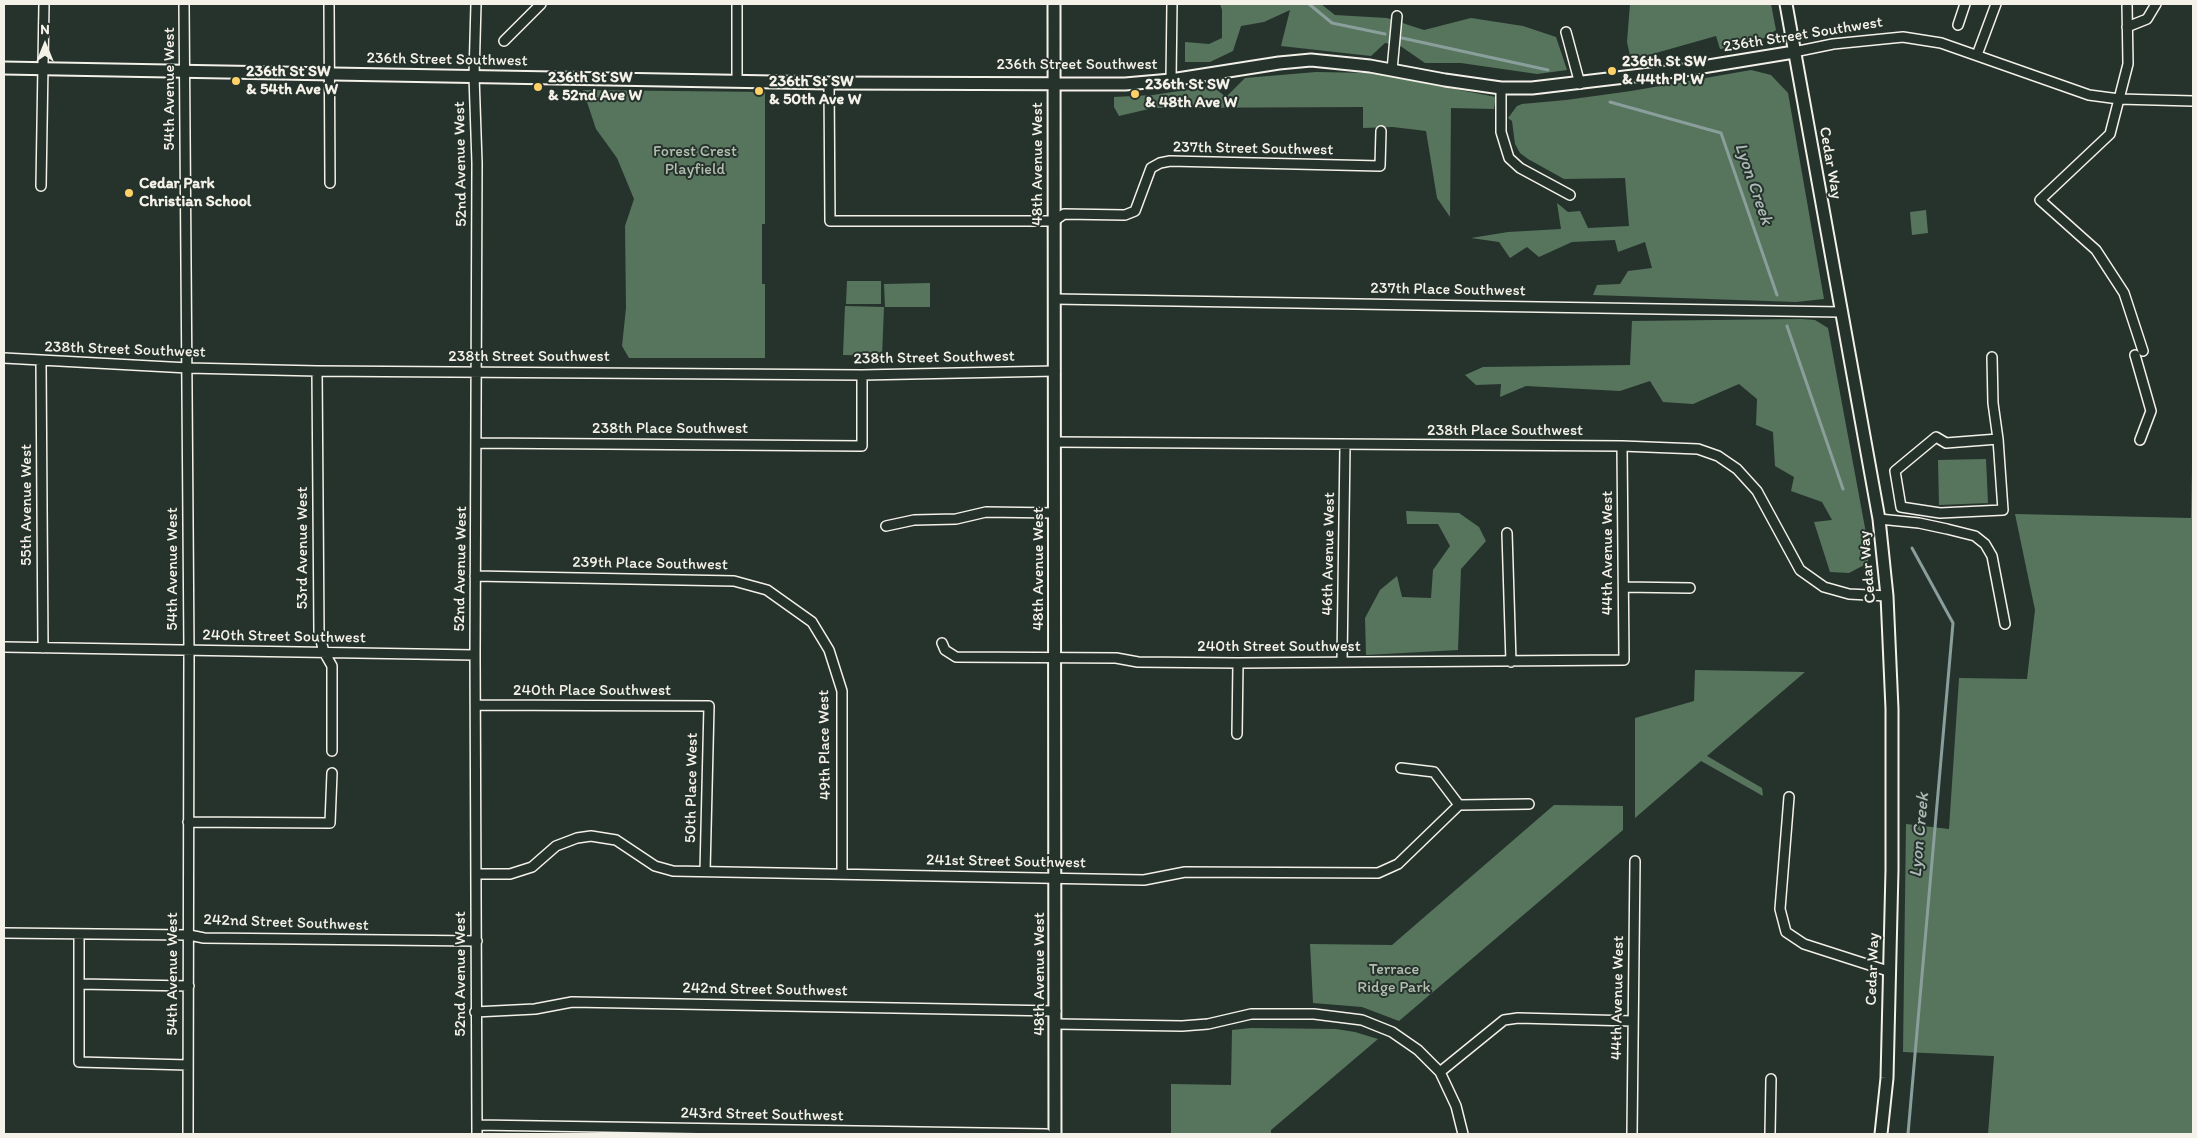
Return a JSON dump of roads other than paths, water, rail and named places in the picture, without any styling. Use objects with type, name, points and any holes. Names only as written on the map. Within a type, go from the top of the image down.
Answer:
[{"type":"main road","name":"48th Avenue West","points":[[1054,4],[1056,1134]]},
{"type":"main road","name":"Cedar Way","points":[[1786,4],[1880,519],[1887,596],[1892,708],[1892,870],[1888,971],[1887,1078],[1881,1134]]},
{"type":"main road","name":"236th Street Southwest","points":[[4,68],[184,73],[737,80],[829,83],[1125,84],[1171,80],[1270,64],[1311,60],[1341,62],[1501,88],[1580,84],[1684,70],[1794,52]]},
{"type":"street","points":[[41,186],[44,4]]},
{"type":"street","name":"54th Avenue West","points":[[184,4],[189,650],[188,1134]]},
{"type":"street","points":[[329,4],[330,183]]},
{"type":"street","name":"52nd Avenue West","points":[[476,4],[474,76],[477,163],[475,576],[475,1012],[477,1130]]},
{"type":"street","points":[[504,41],[541,4]]},
{"type":"street","points":[[737,4],[737,80]]},
{"type":"street","points":[[1171,80],[1172,4]]},
{"type":"street","points":[[1958,25],[1965,4]]},
{"type":"street","points":[[1977,55],[1996,4]]},
{"type":"street","points":[[2126,4],[2128,64],[2110,134],[2040,200],[2096,250],[2124,293],[2139,353],[2150,411],[2140,440]]},
{"type":"street","points":[[2127,27],[2147,19],[2156,4]]},
{"type":"street","points":[[1392,70],[1397,16]]},
{"type":"street","points":[[1566,32],[1580,84]]},
{"type":"street","name":"236th Street Southwest","points":[[1794,52],[1833,44],[1903,37],[1941,43],[2089,95],[2120,99],[2193,101]]},
{"type":"street","name":"237th Street Southwest","points":[[829,83],[830,221],[1054,221],[1064,214],[1125,215],[1135,211],[1151,168],[1170,161],[1380,166],[1381,131]]},
{"type":"street","points":[[1501,88],[1501,132],[1509,158],[1520,168],[1570,195]]},
{"type":"street","name":"237th Place Southwest","points":[[1055,299],[1841,312]]},
{"type":"street","points":[[1992,357],[1993,403],[1998,439],[2003,510],[1940,513],[1901,507],[1895,471],[1936,437],[1946,443],[1998,439]]},
{"type":"street","name":"238th Street Southwest","points":[[4,358],[41,362],[317,371],[862,375],[1055,372]]},
{"type":"street","name":"55th Avenue West","points":[[41,362],[43,648]]},
{"type":"street","name":"53rd Avenue West","points":[[317,371],[319,634],[324,652],[332,666],[332,751]]},
{"type":"street","name":"238th Place Southwest","points":[[477,443],[862,446],[862,375]]},
{"type":"street","name":"238th Place Southwest","points":[[1055,442],[1345,446],[1622,446],[1698,449],[1718,456],[1737,469],[1757,491],[1800,570],[1824,588],[1850,594],[1887,596]]},
{"type":"street","name":"46th Avenue West","points":[[1342,662],[1345,446]]},
{"type":"street","name":"44th Avenue West","points":[[1622,446],[1624,660]]},
{"type":"street","points":[[886,526],[914,520],[956,519],[986,512],[1055,513]]},
{"type":"street","points":[[1880,519],[1919,523],[1947,529],[1975,536],[1985,544],[1992,556],[2004,624]]},
{"type":"street","points":[[1507,534],[1511,662]]},
{"type":"street","name":"239th Place Southwest","points":[[475,576],[734,581],[767,590],[812,622]]},
{"type":"street","points":[[1624,587],[1690,588]]},
{"type":"street","name":"49th Place West","points":[[812,622],[828,650],[842,692],[842,873]]},
{"type":"street","name":"240th Street Southwest","points":[[942,643],[946,650],[956,657],[1116,658],[1138,662],[1238,664],[1624,660]]},
{"type":"street","name":"240th Street Southwest","points":[[4,647],[475,655]]},
{"type":"street","points":[[1237,734],[1238,664]]},
{"type":"street","name":"240th Place Southwest","points":[[476,705],[709,706]]},
{"type":"street","name":"50th Place West","points":[[706,871],[709,706]]},
{"type":"street","points":[[1401,768],[1434,772],[1459,805],[1529,804]]},
{"type":"street","points":[[188,822],[330,823],[332,773]]},
{"type":"street","points":[[1789,797],[1780,909],[1786,932],[1796,940],[1820,950],[1888,971]]},
{"type":"street","name":"241st Street Southwest","points":[[476,874],[510,874],[532,867],[556,846],[577,838],[591,836],[616,840],[655,866],[673,870],[1144,880],[1185,872],[1378,873],[1398,864],[1459,805]]},
{"type":"street","name":"44th Avenue West","points":[[1632,1134],[1635,861]]},
{"type":"street","name":"242nd Street Southwest","points":[[4,933],[189,935],[204,938],[476,941]]},
{"type":"street","points":[[80,934],[78,1062],[188,1065]]},
{"type":"street","points":[[79,984],[189,986]]},
{"type":"street","name":"242nd Street Southwest","points":[[475,1012],[535,1009],[572,1002],[1056,1011]]},
{"type":"street","points":[[1056,1024],[1182,1026],[1208,1024],[1251,1014],[1346,1016],[1362,1020],[1392,1032],[1418,1050],[1440,1072],[1456,1106],[1463,1134]]},
{"type":"street","points":[[1440,1072],[1504,1020],[1518,1018],[1632,1021]]},
{"type":"street","points":[[1770,1134],[1771,1079]]},
{"type":"street","name":"243rd Street Southwest","points":[[477,1130],[1046,1134]]},
{"type":"waterway","name":"Lyon Creek","points":[[1309,4],[1332,23],[1385,34]]},
{"type":"waterway","name":"Lyon Creek","points":[[1402,38],[1548,70]]},
{"type":"waterway","name":"Lyon Creek","points":[[1610,102],[1721,133],[1777,295]]},
{"type":"waterway","name":"Lyon Creek","points":[[1787,326],[1843,489]]},
{"type":"waterway","name":"Lyon Creek","points":[[1908,1134],[1953,623],[1912,548]]},
{"type":"place","name":"236th St SW & 44th Pl W","points":[[1612,71]]},
{"type":"place","name":"236th St SW & 54th Ave W","points":[[236,81]]},
{"type":"place","name":"236th St SW & 52nd Ave W","points":[[538,87]]},
{"type":"place","name":"236th St SW & 50th Ave W","points":[[759,91]]},
{"type":"place","name":"236th St SW & 48th Ave W","points":[[1135,94]]},
{"type":"place","name":"Cedar Park Christian School","points":[[129,193]]},
{"type":"park label","name":"Forest Crest Playfield","points":[[695,161]]},
{"type":"park label","name":"Terrace Ridge Park","points":[[1394,979]]}]
